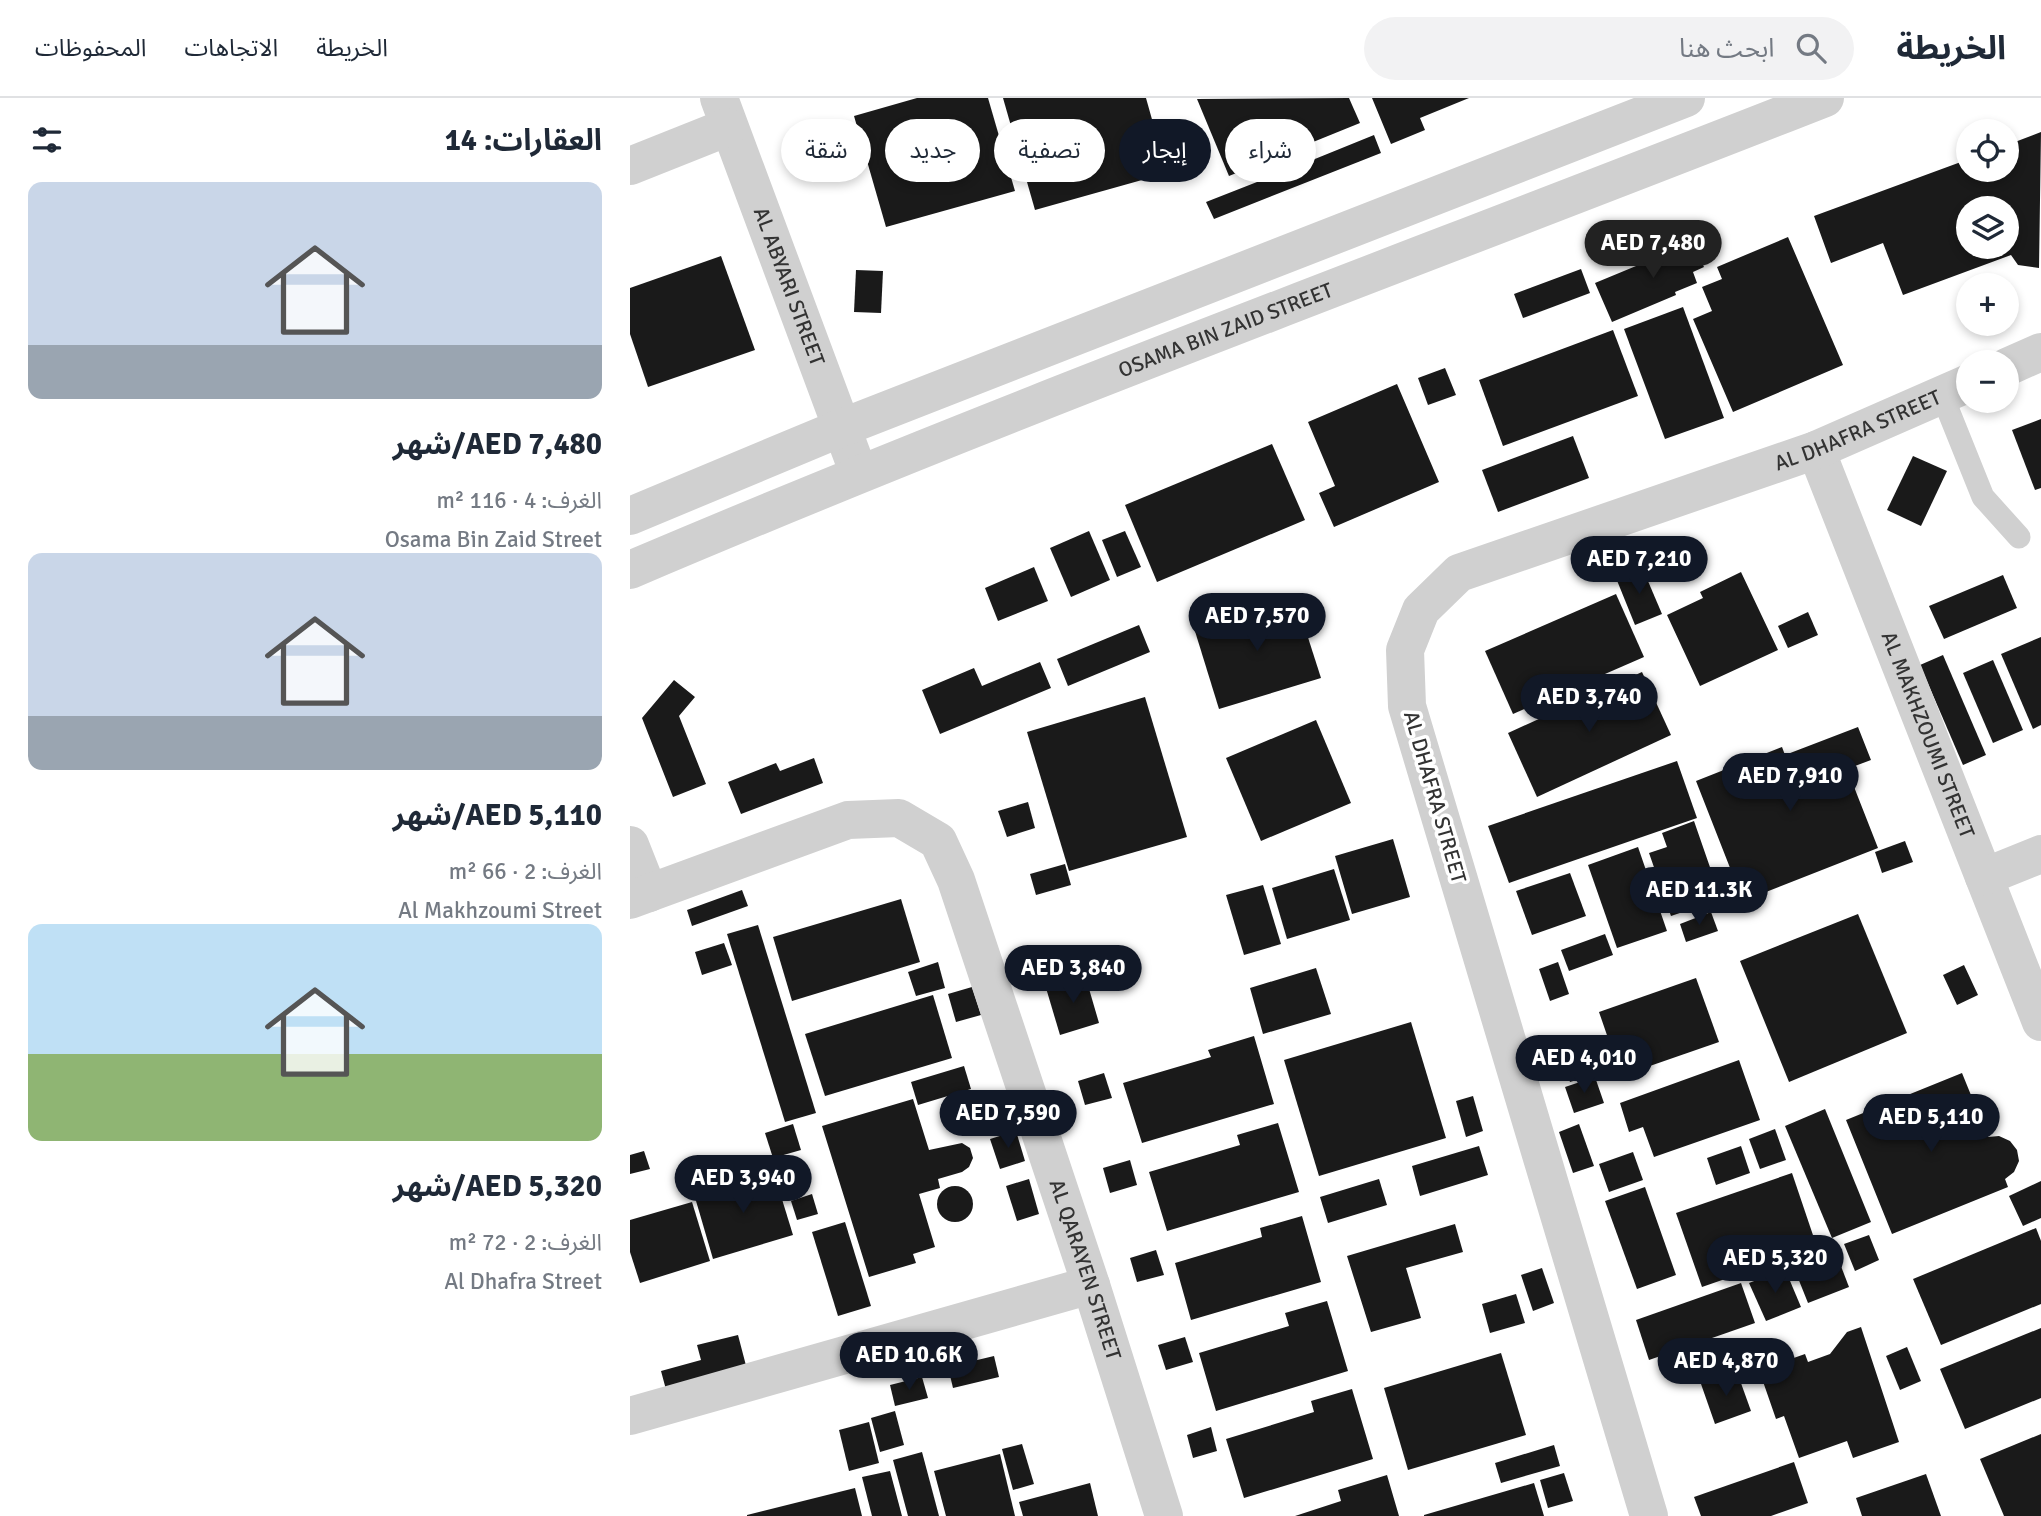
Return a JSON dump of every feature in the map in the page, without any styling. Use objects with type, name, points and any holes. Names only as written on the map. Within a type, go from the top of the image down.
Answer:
[{"type":"street","points":[[630,516],[841,428],[1686,98]]},
{"type":"street","name":"OSAMA BIN ZAID STREET","points":[[630,570],[859,474],[1810,101]]},
{"type":"street","points":[[630,166],[724,112]]},
{"type":"street","name":"AL ABYARI STREET","points":[[724,112],[859,474]]},
{"type":"street","points":[[2019,361],[2041,352]]},
{"type":"street","name":"AL DHAFRA STREET","points":[[1649,1516],[1407,706],[1405,650],[1421,610],[1459,573],[1816,450],[1956,389]]},
{"type":"street","name":"AL MAKHZOUMI STREET","points":[[1816,450],[2041,1022]]},
{"type":"street","name":"AL QARAYEN STREET","points":[[630,845],[640,897],[848,820],[899,818],[938,841],[956,880],[1091,1285],[1164,1516]]},
{"type":"street","points":[[1984,877],[2041,854]]},
{"type":"street","points":[[630,1416],[1091,1285]]},
{"type":"lane","points":[[1962,413],[1983,497],[2019,537]]},
{"type":"building","points":[[917,98],[988,98],[994,119],[994,182],[1012,182],[1015,191],[886,227],[871,175],[871,119],[855,119],[854,116]]},
{"type":"building","points":[[1003,98],[1146,98],[1152,119],[1119,119],[1119,182],[1135,182],[1035,210],[1027,182],[1105,182],[1105,119],[1009,119]]},
{"type":"building","points":[[1349,98],[1360,123],[1316,141],[1316,119],[1225,119],[1225,166],[1211,133],[1211,119],[1205,119],[1197,99]]},
{"type":"building","points":[[1372,98],[1469,98],[1420,118],[1425,130],[1391,144]]},
{"type":"building","points":[[2041,132],[2039,268],[2018,265],[2014,259],[2019,259],[2019,196],[1956,196],[1956,259],[2000,259],[1956,273],[1956,275],[1903,295],[1883,243],[1831,263],[1814,216],[1956,164],[1956,182],[2019,182],[2019,140]]},
{"type":"building","points":[[1374,135],[1381,153],[1316,179],[1316,159]]},
{"type":"building","points":[[1257,182],[1308,182],[1214,219],[1206,202]]},
{"type":"building","points":[[1706,237],[1713,255],[1701,261],[1704,267],[1693,272],[1697,283],[1675,292],[1676,295],[1612,322],[1595,283]]},
{"type":"building","points":[[1788,237],[1843,365],[1733,412],[1693,319],[1712,311],[1702,287],[1722,279],[1717,267]]},
{"type":"building","points":[[721,256],[755,350],[648,387],[630,334],[630,288]]},
{"type":"building","points":[[1581,269],[1590,293],[1523,318],[1514,294]]},
{"type":"building","points":[[856,270],[883,271],[881,313],[854,312]]},
{"type":"building","points":[[1683,307],[1724,418],[1665,439],[1624,329]]},
{"type":"building","points":[[1613,330],[1638,396],[1503,446],[1479,380]]},
{"type":"building","points":[[1445,368],[1456,395],[1428,405],[1418,378]]},
{"type":"building","points":[[1397,384],[1439,482],[1334,527],[1319,493],[1335,486],[1308,422]]},
{"type":"building","points":[[2041,419],[2041,488],[2035,490],[2012,430]]},
{"type":"building","points":[[1573,436],[1589,478],[1498,512],[1482,470]]},
{"type":"building","points":[[1272,444],[1305,520],[1157,582],[1125,505]]},
{"type":"building","points":[[1913,456],[1947,471],[1921,526],[1887,510]]},
{"type":"building","points":[[1089,531],[1110,580],[1071,597],[1050,548]]},
{"type":"building","points":[[1125,531],[1141,567],[1117,577],[1102,540]]},
{"type":"building","points":[[1034,567],[1048,601],[998,621],[985,588]]},
{"type":"building","points":[[1642,567],[1662,614],[1635,625],[1616,578]]},
{"type":"building","points":[[1741,572],[1778,650],[1700,686],[1667,615],[1703,598],[1700,592]]},
{"type":"building","points":[[2003,575],[2017,608],[1944,639],[1929,606]]},
{"type":"building","points":[[1616,594],[1644,657],[1513,714],[1485,651]]},
{"type":"building","points":[[1295,597],[1321,678],[1219,709],[1194,628]]},
{"type":"building","points":[[1808,612],[1818,635],[1788,648],[1778,626]]},
{"type":"building","points":[[1139,625],[1150,652],[1068,686],[1057,659]]},
{"type":"building","points":[[2041,637],[2041,725],[2033,729],[2001,654]]},
{"type":"building","points":[[1943,655],[1986,755],[1963,765],[1920,665]]},
{"type":"building","points":[[1993,660],[2023,730],[1993,743],[1963,673]]},
{"type":"building","points":[[1040,662],[1051,688],[940,734],[922,690],[974,668],[982,686]]},
{"type":"building","points":[[1642,672],[1671,735],[1537,797],[1508,733]]},
{"type":"building","points":[[674,680],[695,697],[679,716],[706,784],[673,797],[642,718]]},
{"type":"building","points":[[1145,697],[1187,837],[1069,871],[1027,732]]},
{"type":"building","points":[[1316,720],[1351,803],[1261,841],[1226,758]]},
{"type":"building","points":[[1858,727],[1871,760],[1847,769],[1878,848],[1743,901],[1696,781],[1782,747],[1785,755]]},
{"type":"building","points":[[814,758],[823,783],[741,814],[728,782],[776,763],[780,771]]},
{"type":"building","points":[[1677,761],[1697,818],[1509,883],[1488,826]]},
{"type":"building","points":[[1028,802],[1035,828],[1007,837],[998,811]]},
{"type":"building","points":[[1694,821],[1721,899],[1671,916],[1649,853],[1667,847],[1662,833]]},
{"type":"building","points":[[1393,839],[1410,897],[1352,914],[1335,856]]},
{"type":"building","points":[[1905,841],[1913,862],[1882,873],[1875,852]]},
{"type":"building","points":[[1638,847],[1667,931],[1617,948],[1588,865]]},
{"type":"building","points":[[1065,864],[1071,885],[1036,895],[1030,874]]},
{"type":"building","points":[[1334,869],[1350,920],[1287,939],[1272,888]]},
{"type":"building","points":[[1570,873],[1586,916],[1532,935],[1516,891]]},
{"type":"building","points":[[1263,885],[1281,944],[1244,955],[1226,895]]},
{"type":"building","points":[[742,890],[748,906],[692,926],[687,910]]},
{"type":"building","points":[[901,899],[920,962],[792,1001],[773,937]]},
{"type":"building","points":[[1711,912],[1718,931],[1686,942],[1680,924]]},
{"type":"building","points":[[1858,914],[1907,1033],[1789,1082],[1740,961]]},
{"type":"building","points":[[758,925],[816,1113],[785,1122],[727,934]]},
{"type":"building","points":[[1605,934],[1613,955],[1569,971],[1561,950]]},
{"type":"building","points":[[724,943],[732,965],[702,975],[695,952]]},
{"type":"building","points":[[938,962],[945,988],[916,996],[908,972]]},
{"type":"building","points":[[1558,962],[1569,994],[1550,1001],[1539,969]]},
{"type":"building","points":[[1964,965],[1978,995],[1957,1005],[1943,975]]},
{"type":"building","points":[[1316,968],[1331,1014],[1263,1034],[1250,988]]},
{"type":"building","points":[[1085,975],[1099,1023],[1060,1035],[1046,988]]},
{"type":"building","points":[[1696,978],[1719,1042],[1621,1076],[1599,1012]]},
{"type":"building","points":[[972,987],[981,1015],[956,1022],[948,994]]},
{"type":"building","points":[[933,995],[952,1058],[825,1096],[805,1034]]},
{"type":"building","points":[[1411,1022],[1446,1138],[1319,1176],[1284,1060]]},
{"type":"building","points":[[1254,1036],[1274,1104],[1142,1143],[1123,1083],[1211,1057],[1208,1050]]},
{"type":"building","points":[[1592,1053],[1599,1073],[1570,1082],[1563,1063]]},
{"type":"building","points":[[1739,1060],[1760,1120],[1654,1157],[1643,1127],[1629,1132],[1620,1103]]},
{"type":"building","points":[[964,1066],[971,1089],[918,1105],[911,1082]]},
{"type":"building","points":[[1104,1073],[1112,1098],[1085,1105],[1078,1081]]},
{"type":"building","points":[[1962,1073],[1988,1137],[1999,1136],[2010,1141],[2017,1150],[2019,1161],[2014,1172],[2005,1179],[2008,1187],[1892,1234],[1846,1120]]},
{"type":"building","points":[[1595,1077],[1604,1103],[1574,1113],[1565,1087]]},
{"type":"building","points":[[1473,1096],[1483,1131],[1466,1137],[1456,1101]]},
{"type":"building","points":[[913,1099],[929,1150],[962,1143],[970,1148],[973,1158],[969,1167],[962,1172],[938,1179],[940,1188],[919,1194],[935,1247],[913,1254],[916,1263],[869,1277],[822,1126]]},
{"type":"building","points":[[1825,1109],[1871,1222],[1832,1238],[1785,1126]]},
{"type":"building","points":[[1278,1123],[1299,1192],[1167,1231],[1149,1172],[1240,1145],[1237,1135]]},
{"type":"building","points":[[793,1124],[801,1150],[773,1158],[765,1133]]},
{"type":"building","points":[[1579,1124],[1594,1166],[1573,1173],[1559,1132]]},
{"type":"building","points":[[1775,1129],[1786,1160],[1760,1169],[1749,1139]]},
{"type":"building","points":[[1016,1131],[1025,1161],[1000,1169],[990,1139]]},
{"type":"building","points":[[1479,1146],[1488,1175],[1420,1196],[1412,1166]]},
{"type":"building","points":[[1741,1146],[1750,1173],[1716,1185],[1707,1158]]},
{"type":"building","points":[[644,1151],[650,1169],[630,1174],[630,1155]]},
{"type":"building","points":[[1633,1152],[1643,1180],[1609,1192],[1599,1164]]},
{"type":"building","points":[[1130,1160],[1137,1185],[1110,1193],[1103,1168]]},
{"type":"building","points":[[773,1170],[793,1235],[713,1259],[694,1194]]},
{"type":"building","points":[[1792,1173],[1817,1247],[1702,1287],[1676,1213]]},
{"type":"building","points":[[1029,1179],[1039,1214],[1017,1221],[1006,1186]]},
{"type":"building","points":[[1379,1179],[1387,1205],[1328,1223],[1320,1197]]},
{"type":"building","points":[[2041,1181],[2041,1218],[2023,1226],[2009,1196]]},
{"type":"building","points":[[955,1186],[967,1192],[973,1204],[967,1216],[955,1222],[943,1216],[937,1204],[943,1192]]},
{"type":"building","points":[[1645,1187],[1676,1275],[1637,1289],[1605,1201]]},
{"type":"building","points":[[812,1194],[818,1214],[797,1220],[791,1201]]},
{"type":"building","points":[[692,1202],[710,1261],[640,1283],[630,1252],[630,1220]]},
{"type":"building","points":[[1302,1216],[1321,1282],[1191,1320],[1175,1263],[1262,1237],[1260,1228]]},
{"type":"building","points":[[845,1222],[871,1306],[838,1316],[812,1232]]},
{"type":"building","points":[[1455,1224],[1463,1252],[1406,1268],[1421,1318],[1371,1332],[1347,1256]]},
{"type":"building","points":[[2036,1228],[2041,1241],[2041,1304],[1941,1345],[1913,1279]]},
{"type":"building","points":[[1869,1235],[1879,1260],[1855,1271],[1844,1244]]},
{"type":"building","points":[[1156,1250],[1164,1275],[1137,1282],[1130,1258]]},
{"type":"building","points":[[1839,1261],[1849,1287],[1808,1303],[1798,1278]]},
{"type":"building","points":[[1542,1268],[1554,1303],[1533,1311],[1521,1275]]},
{"type":"building","points":[[1785,1269],[1801,1307],[1766,1321],[1749,1283]]},
{"type":"building","points":[[1741,1283],[1755,1323],[1649,1360],[1636,1320]]},
{"type":"building","points":[[1516,1294],[1525,1323],[1490,1333],[1482,1304]]},
{"type":"building","points":[[1327,1301],[1348,1371],[1216,1411],[1199,1353],[1289,1326],[1285,1313]]},
{"type":"building","points":[[1861,1327],[1899,1442],[1853,1458],[1847,1441],[1799,1458],[1784,1416],[1776,1419],[1759,1370],[1805,1354],[1808,1362],[1830,1354],[1847,1332]]},
{"type":"building","points":[[2041,1328],[2041,1398],[1965,1429],[1940,1369]]},
{"type":"building","points":[[738,1335],[749,1377],[668,1397],[661,1371],[701,1360],[697,1345]]},
{"type":"building","points":[[1185,1337],[1193,1362],[1166,1370],[1158,1345]]},
{"type":"building","points":[[1733,1340],[1741,1363],[1686,1381],[1678,1359]]},
{"type":"building","points":[[1907,1347],[1921,1381],[1900,1390],[1886,1356]]},
{"type":"building","points":[[1501,1353],[1526,1435],[1408,1470],[1384,1388]]},
{"type":"building","points":[[994,1356],[999,1377],[953,1388],[948,1367]]},
{"type":"building","points":[[1737,1372],[1751,1411],[1715,1424],[1701,1384]]},
{"type":"building","points":[[922,1377],[928,1398],[895,1406],[890,1385]]},
{"type":"building","points":[[1352,1389],[1373,1459],[1244,1498],[1226,1439],[1314,1412],[1311,1401]]},
{"type":"building","points":[[895,1411],[904,1445],[880,1452],[871,1418]]},
{"type":"building","points":[[869,1422],[879,1463],[849,1471],[839,1430]]},
{"type":"building","points":[[1211,1427],[1217,1451],[1193,1458],[1187,1435]]},
{"type":"building","points":[[2041,1434],[2041,1516],[2004,1516],[1980,1459]]},
{"type":"building","points":[[1022,1444],[1034,1484],[1013,1490],[1002,1449]]},
{"type":"building","points":[[1554,1445],[1560,1466],[1501,1483],[1495,1463]]},
{"type":"building","points":[[922,1452],[939,1516],[908,1516],[893,1460]]},
{"type":"building","points":[[1000,1454],[1015,1516],[946,1516],[934,1471]]},
{"type":"building","points":[[1794,1462],[1808,1503],[1771,1516],[1701,1516],[1694,1497]]},
{"type":"building","points":[[890,1471],[902,1516],[872,1516],[862,1477]]},
{"type":"building","points":[[1564,1473],[1573,1501],[1548,1508],[1540,1480]]},
{"type":"building","points":[[1926,1474],[1941,1516],[1862,1516],[1856,1498]]},
{"type":"building","points":[[1387,1475],[1399,1516],[1295,1516],[1341,1501],[1338,1490]]},
{"type":"building","points":[[1090,1483],[1098,1516],[1023,1516],[1019,1502]]},
{"type":"building","points":[[1534,1483],[1544,1516],[1424,1516],[1424,1515]]},
{"type":"building","points":[[855,1488],[862,1516],[747,1516],[747,1515]]}]
